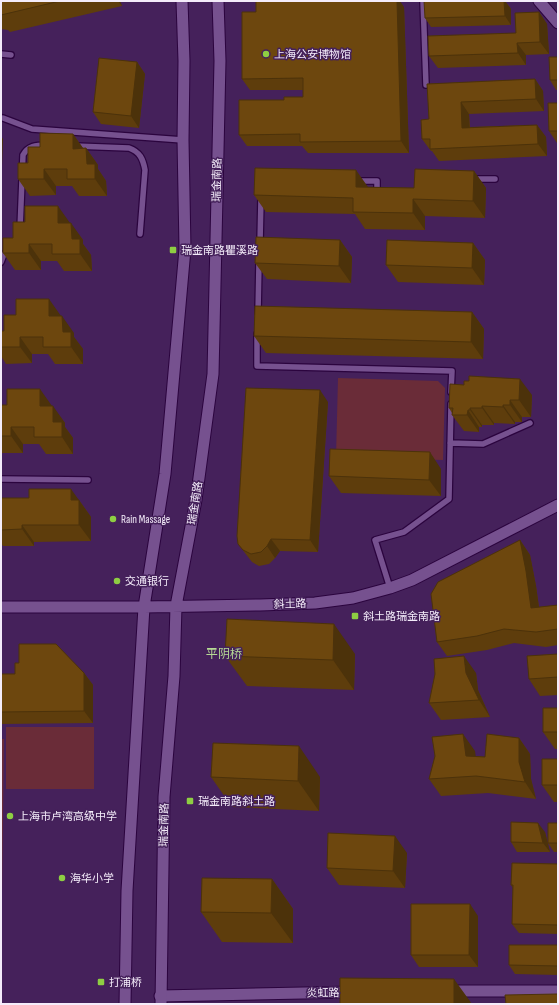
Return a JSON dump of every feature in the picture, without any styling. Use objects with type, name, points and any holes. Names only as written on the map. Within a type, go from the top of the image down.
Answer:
[{"type":"main road","points":[[125,1004],[127,891],[144,607],[165,474],[185,249],[183,140],[184,61],[182,1]]},
{"type":"main road","name":"瑞金南路","points":[[160,1000],[164,797],[174,676],[176,606],[196,500],[213,374],[220,69],[218,1]]},
{"type":"main road","points":[[539,1],[558,23]]},
{"type":"main road","name":"斜土路","points":[[1,607],[260,606],[315,603],[353,598],[390,588],[437,568],[558,504]]},
{"type":"main road","points":[[440,991],[558,991]]},
{"type":"main road","name":"炎虹路","points":[[160,1000],[362,992]]},
{"type":"lane","points":[[423,1],[426,85]]},
{"type":"lane","points":[[1,54],[11,55]]},
{"type":"lane","points":[[2,118],[32,129],[183,140]]},
{"type":"lane","points":[[20,235],[23,155],[31,146],[49,145]]},
{"type":"lane","points":[[65,146],[129,148],[135,150],[141,155],[144,163],[144,170],[140,234]]},
{"type":"lane","points":[[465,179],[495,179]]},
{"type":"lane","points":[[354,180],[377,181],[376,194],[383,195]]},
{"type":"lane","points":[[260,250],[261,192]]},
{"type":"lane","points":[[1,262],[4,254],[16,246]]},
{"type":"lane","points":[[258,319],[259,258]]},
{"type":"lane","points":[[258,327],[256,366],[452,371],[449,500],[404,532],[375,540],[390,588]]},
{"type":"lane","points":[[450,443],[483,444],[530,423]]},
{"type":"lane","points":[[1,479],[88,480]]},
{"type":"shaded area","points":[[338,378],[438,381],[445,388],[443,460],[336,457]]},
{"type":"shaded area","points":[[6,727],[94,727],[94,789],[6,789]]},
{"type":"shaded area","points":[[1,739],[4,739],[1,970]]},
{"type":"building","points":[[1,1],[60,1],[1,15]]},
{"type":"building","points":[[256,1],[397,1],[401,141],[300,142],[300,134],[239,135],[239,100],[284,100],[284,97],[303,97],[303,78],[242,79],[242,12],[256,12]]},
{"type":"building","points":[[424,1],[504,1],[505,16],[425,18]]},
{"type":"building","points":[[539,12],[540,42],[517,43],[518,53],[429,56],[428,36],[516,33],[515,13]]},
{"type":"building","points":[[549,57],[558,57],[558,80],[550,80]]},
{"type":"building","points":[[99,58],[137,62],[131,116],[93,112]]},
{"type":"building","points":[[535,79],[536,99],[461,102],[462,128],[537,125],[538,144],[430,149],[430,139],[422,139],[421,120],[429,119],[427,84]]},
{"type":"building","points":[[548,103],[558,103],[558,131],[549,131]]},
{"type":"building","points":[[40,133],[73,134],[73,149],[86,148],[87,164],[95,164],[95,179],[67,179],[67,169],[44,169],[44,179],[18,179],[18,163],[28,163],[28,147],[40,147]]},
{"type":"building","points":[[255,168],[356,170],[356,187],[414,188],[415,169],[474,171],[473,201],[413,199],[413,213],[353,212],[353,198],[254,195]]},
{"type":"building","points":[[25,206],[58,206],[58,223],[71,223],[72,239],[80,239],[80,254],[52,254],[52,244],[29,244],[29,253],[3,253],[3,238],[13,238],[13,222],[25,222]]},
{"type":"building","points":[[256,237],[340,240],[339,266],[255,263]]},
{"type":"building","points":[[387,240],[473,243],[472,268],[386,265]]},
{"type":"building","points":[[16,299],[49,299],[49,316],[62,316],[63,332],[71,332],[71,347],[43,347],[43,337],[20,337],[20,347],[1,347],[1,331],[4,331],[4,315],[16,315]]},
{"type":"building","points":[[255,306],[472,312],[471,342],[254,336]]},
{"type":"building","points":[[469,376],[520,379],[519,400],[510,400],[510,405],[503,405],[503,407],[482,406],[482,408],[470,408],[467,415],[452,415],[453,408],[449,408],[450,384],[464,385],[464,381],[469,381]]},
{"type":"building","points":[[246,388],[320,390],[310,540],[271,539],[261,552],[251,554],[243,550],[238,544],[237,536]]},
{"type":"building","points":[[7,389],[40,389],[40,406],[53,406],[53,422],[62,422],[62,437],[34,437],[34,427],[11,427],[11,436],[1,436],[1,405],[7,405]]},
{"type":"building","points":[[330,449],[430,452],[429,480],[329,476]]},
{"type":"building","points":[[29,489],[71,489],[71,500],[79,500],[79,525],[22,525],[22,529],[1,530],[1,498],[29,498]]},
{"type":"building","points":[[520,540],[531,608],[558,605],[558,629],[536,632],[504,629],[477,636],[437,642],[431,594],[438,582]]},
{"type":"building","points":[[227,619],[334,624],[333,660],[225,656]]},
{"type":"building","points":[[19,644],[56,644],[84,673],[84,711],[1,712],[1,674],[15,674],[15,663],[19,663]]},
{"type":"building","points":[[558,654],[558,677],[529,679],[527,656]]},
{"type":"building","points":[[464,656],[466,673],[479,700],[429,703],[435,674],[434,659]]},
{"type":"building","points":[[543,708],[558,708],[558,732],[543,732]]},
{"type":"building","points":[[463,734],[466,756],[485,757],[487,734],[519,738],[519,762],[525,782],[476,776],[429,779],[435,756],[432,737]]},
{"type":"building","points":[[213,743],[299,746],[298,781],[211,777]]},
{"type":"building","points":[[542,759],[558,759],[558,785],[542,785]]},
{"type":"building","points":[[511,822],[538,823],[543,843],[511,842]]},
{"type":"building","points":[[548,823],[558,823],[558,843],[548,843]]},
{"type":"building","points":[[328,833],[395,836],[393,871],[327,868]]},
{"type":"building","points":[[512,863],[558,864],[558,925],[512,924]]},
{"type":"building","points":[[202,878],[272,879],[271,913],[201,912]]},
{"type":"building","points":[[411,904],[470,904],[469,955],[411,955]]},
{"type":"building","points":[[509,945],[558,945],[558,966],[509,965]]},
{"type":"building","points":[[340,978],[454,979],[454,1004],[340,1004]]},
{"type":"building","points":[[558,994],[558,1004],[506,1004],[505,995]]},
{"type":"place","name":"上海公安博物馆","points":[[266,54]]},
{"type":"place","name":"瑞金南路瞿溪路","points":[[173,250]]},
{"type":"place","name":"Rain Massage","points":[[113,519]]},
{"type":"place","name":"交通银行","points":[[117,581]]},
{"type":"place","name":"斜土路瑞金南路","points":[[355,616]]},
{"type":"place","name":"瑞金南路斜土路","points":[[190,801]]},
{"type":"place","name":"上海市卢湾高级中学","points":[[10,816]]},
{"type":"place","name":"海华小学","points":[[62,878]]},
{"type":"place","name":"打浦桥","points":[[101,982]]},
{"type":"district","name":"平阴桥","points":[[224,654]]}]
